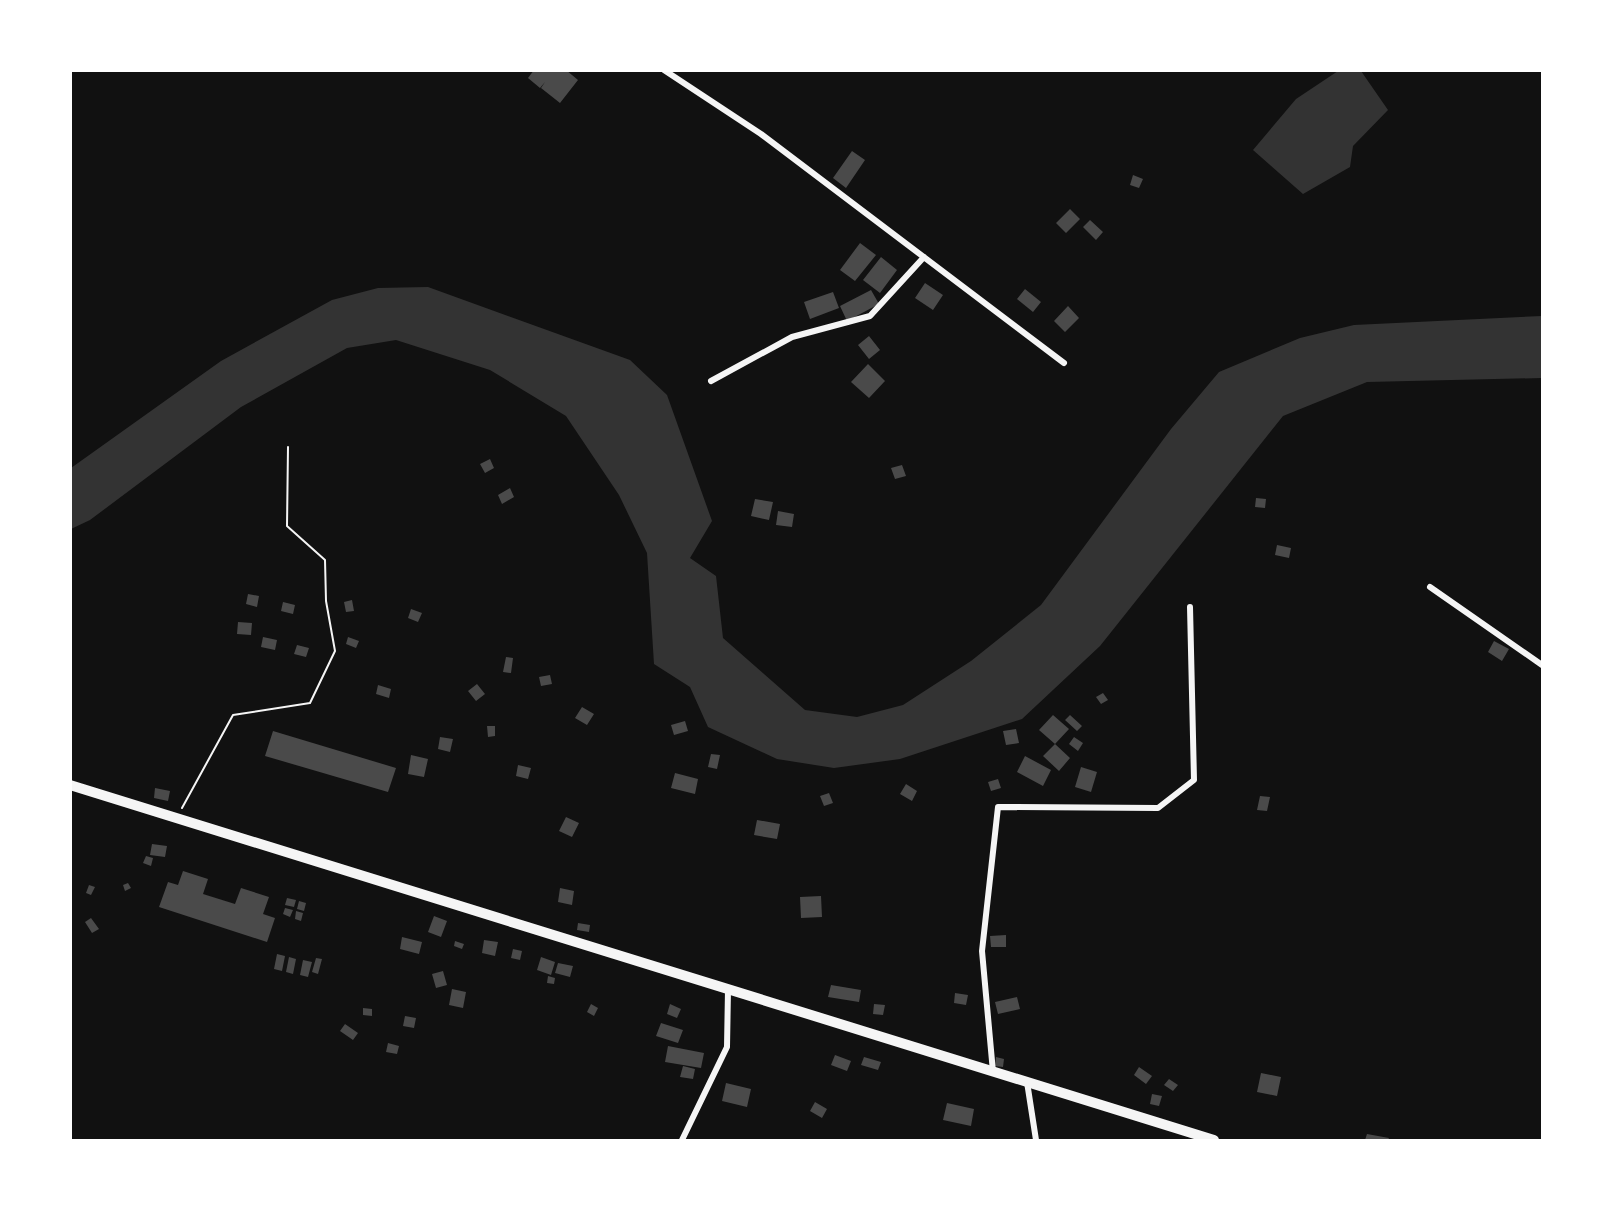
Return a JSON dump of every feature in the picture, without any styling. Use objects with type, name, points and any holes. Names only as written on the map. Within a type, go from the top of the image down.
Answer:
[{"type":"main road","points":[[70,785],[1214,1140]]},
{"type":"street","points":[[664,70],[760,134],[1064,363]]},
{"type":"street","points":[[711,381],[792,337],[870,316],[924,257]]},
{"type":"street","points":[[1430,587],[1542,665]]},
{"type":"street","points":[[994,1072],[982,951],[998,807],[1158,808],[1194,780],[1190,607]]},
{"type":"street","points":[[682,1140],[727,1047],[728,990]]},
{"type":"street","points":[[1027,1082],[1036,1140]]},
{"type":"path","points":[[176,818],[233,715],[310,703],[335,651],[326,601],[325,560],[287,526],[288,447]]},
{"type":"shaded area","points":[[1338,71],[1361,71],[1388,110],[1353,146],[1350,167],[1303,194],[1253,150],[1296,99]]},
{"type":"shaded area","points":[[428,287],[630,360],[667,395],[712,521],[690,558],[716,576],[723,638],[805,710],[857,717],[903,705],[971,661],[1041,605],[1171,429],[1219,372],[1300,338],[1354,325],[1542,316],[1542,378],[1367,382],[1283,416],[1100,646],[1022,719],[900,759],[834,768],[777,759],[708,727],[690,687],[654,664],[647,553],[619,495],[566,416],[490,370],[396,340],[347,348],[241,407],[90,520],[71,529],[71,468],[221,361],[332,300],[378,288]]},
{"type":"building","points":[[534,70],[566,70],[578,80],[560,103],[541,88],[545,82],[540,88],[528,78]]},
{"type":"building","points":[[852,151],[865,160],[846,188],[833,178]]},
{"type":"building","points":[[1133,175],[1143,179],[1139,188],[1130,185]]},
{"type":"building","points":[[1070,209],[1080,219],[1066,233],[1056,223]]},
{"type":"building","points":[[1090,220],[1103,232],[1096,240],[1083,227]]},
{"type":"building","points":[[860,243],[876,255],[855,281],[840,270]]},
{"type":"building","points":[[881,257],[897,270],[880,293],[863,280]]},
{"type":"building","points":[[925,283],[943,295],[933,310],[915,298]]},
{"type":"building","points":[[1025,289],[1041,302],[1033,312],[1017,299]]},
{"type":"building","points":[[871,290],[879,304],[847,321],[840,306]]},
{"type":"building","points":[[833,292],[839,308],[810,319],[804,302]]},
{"type":"building","points":[[1068,306],[1079,318],[1065,332],[1054,321]]},
{"type":"building","points":[[869,336],[880,350],[869,359],[858,345]]},
{"type":"building","points":[[868,364],[885,381],[869,398],[851,382]]},
{"type":"building","points":[[490,459],[494,468],[485,473],[480,464]]},
{"type":"building","points":[[902,465],[906,476],[895,479],[891,468]]},
{"type":"building","points":[[510,488],[514,497],[502,504],[498,495]]},
{"type":"building","points":[[1256,498],[1266,499],[1265,508],[1255,507]]},
{"type":"building","points":[[755,499],[773,502],[769,520],[751,516]]},
{"type":"building","points":[[778,511],[794,514],[792,527],[776,525]]},
{"type":"building","points":[[1277,545],[1291,548],[1289,558],[1275,555]]},
{"type":"building","points":[[248,594],[259,596],[257,607],[246,604]]},
{"type":"building","points":[[352,600],[354,611],[346,612],[344,602]]},
{"type":"building","points":[[283,602],[295,605],[293,614],[281,611]]},
{"type":"building","points":[[411,609],[422,613],[418,622],[408,618]]},
{"type":"building","points":[[238,622],[252,623],[251,635],[237,634]]},
{"type":"building","points":[[263,637],[277,640],[275,650],[261,647]]},
{"type":"building","points":[[348,637],[359,641],[356,648],[346,644]]},
{"type":"building","points":[[1494,641],[1509,649],[1502,661],[1488,652]]},
{"type":"building","points":[[297,645],[309,648],[306,657],[294,654]]},
{"type":"building","points":[[506,657],[513,658],[511,673],[503,672]]},
{"type":"building","points":[[550,675],[552,684],[541,686],[539,677]]},
{"type":"building","points":[[477,684],[485,694],[476,701],[468,691]]},
{"type":"building","points":[[378,685],[391,689],[389,698],[376,694]]},
{"type":"building","points":[[1103,693],[1108,700],[1101,704],[1096,697]]},
{"type":"building","points":[[582,707],[594,714],[587,725],[575,718]]},
{"type":"building","points":[[1053,715],[1069,729],[1055,744],[1039,730]]},
{"type":"building","points":[[1070,715],[1082,726],[1077,731],[1065,720]]},
{"type":"building","points":[[685,721],[688,731],[674,735],[671,725]]},
{"type":"building","points":[[487,726],[495,726],[495,736],[488,737]]},
{"type":"building","points":[[1016,729],[1019,743],[1006,745],[1003,731]]},
{"type":"building","points":[[273,731],[396,768],[388,792],[265,756]]},
{"type":"building","points":[[440,737],[453,739],[450,752],[438,749]]},
{"type":"building","points":[[1074,737],[1083,743],[1078,751],[1069,744]]},
{"type":"building","points":[[1055,744],[1070,758],[1059,771],[1043,756]]},
{"type":"building","points":[[711,754],[720,755],[717,769],[708,767]]},
{"type":"building","points":[[411,755],[428,759],[424,777],[408,774]]},
{"type":"building","points":[[1025,756],[1051,770],[1043,786],[1017,772]]},
{"type":"building","points":[[518,765],[531,768],[528,779],[516,776]]},
{"type":"building","points":[[1081,767],[1097,772],[1091,792],[1075,787]]},
{"type":"building","points":[[675,773],[698,779],[695,794],[671,788]]},
{"type":"building","points":[[998,779],[1001,788],[991,791],[988,782]]},
{"type":"building","points":[[906,784],[917,791],[912,801],[900,794]]},
{"type":"building","points":[[155,788],[170,791],[168,801],[154,798]]},
{"type":"building","points":[[829,793],[833,803],[824,806],[820,796]]},
{"type":"building","points":[[1260,796],[1270,797],[1267,811],[1257,810]]},
{"type":"building","points":[[566,817],[579,823],[572,837],[559,831]]},
{"type":"building","points":[[757,820],[780,824],[777,839],[754,835]]},
{"type":"building","points":[[152,844],[167,846],[165,857],[150,855]]},
{"type":"building","points":[[146,856],[153,858],[151,866],[143,863]]},
{"type":"building","points":[[183,871],[208,879],[203,894],[235,904],[241,888],[269,897],[263,914],[275,918],[267,942],[159,907],[168,882],[178,885]]},
{"type":"building","points":[[128,883],[131,888],[125,891],[123,885]]},
{"type":"building","points":[[89,885],[95,887],[91,895],[86,893]]},
{"type":"building","points":[[560,888],[574,891],[572,905],[558,902]]},
{"type":"building","points":[[821,896],[822,917],[801,918],[800,897]]},
{"type":"building","points":[[287,898],[296,900],[294,907],[285,905]]},
{"type":"building","points":[[299,901],[306,903],[304,911],[297,909]]},
{"type":"building","points":[[285,908],[293,910],[290,917],[283,914]]},
{"type":"building","points":[[296,911],[303,913],[301,921],[295,919]]},
{"type":"building","points":[[434,916],[447,921],[441,937],[428,932]]},
{"type":"building","points":[[91,918],[99,929],[92,933],[85,922]]},
{"type":"building","points":[[578,923],[590,925],[589,932],[577,930]]},
{"type":"building","points":[[1006,935],[1006,947],[991,947],[990,936]]},
{"type":"building","points":[[402,937],[422,942],[419,954],[400,949]]},
{"type":"building","points":[[484,940],[498,942],[495,956],[482,953]]},
{"type":"building","points":[[455,941],[464,944],[462,949],[454,946]]},
{"type":"building","points":[[513,949],[522,951],[520,960],[511,958]]},
{"type":"building","points":[[277,954],[285,956],[282,971],[274,969]]},
{"type":"building","points":[[289,957],[296,959],[293,974],[286,972]]},
{"type":"building","points":[[541,957],[555,962],[551,975],[537,970]]},
{"type":"building","points":[[316,958],[322,959],[318,974],[312,972]]},
{"type":"building","points":[[303,960],[312,962],[308,977],[300,975]]},
{"type":"building","points":[[558,963],[573,966],[570,977],[555,973]]},
{"type":"building","points":[[443,971],[447,985],[436,988],[432,974]]},
{"type":"building","points":[[548,976],[555,978],[554,984],[547,983]]},
{"type":"building","points":[[831,985],[861,990],[859,1002],[828,997]]},
{"type":"building","points":[[452,989],[466,992],[463,1008],[449,1005]]},
{"type":"building","points":[[955,993],[968,995],[966,1005],[954,1003]]},
{"type":"building","points":[[1017,997],[1020,1009],[998,1014],[995,1002]]},
{"type":"building","points":[[591,1004],[598,1008],[594,1016],[587,1012]]},
{"type":"building","points":[[670,1004],[681,1009],[677,1018],[667,1014]]},
{"type":"building","points":[[874,1004],[885,1005],[883,1015],[873,1014]]},
{"type":"building","points":[[363,1008],[372,1009],[372,1016],[363,1015]]},
{"type":"building","points":[[405,1016],[416,1018],[414,1028],[403,1026]]},
{"type":"building","points":[[661,1023],[683,1030],[678,1043],[656,1036]]},
{"type":"building","points":[[345,1024],[358,1033],[353,1040],[340,1031]]},
{"type":"building","points":[[388,1043],[399,1046],[397,1054],[386,1052]]},
{"type":"building","points":[[668,1046],[704,1053],[701,1068],[665,1062]]},
{"type":"building","points":[[835,1055],[851,1061],[847,1071],[831,1065]]},
{"type":"building","points":[[864,1057],[881,1062],[878,1070],[861,1065]]},
{"type":"building","points":[[996,1057],[1004,1059],[1003,1067],[995,1066]]},
{"type":"building","points":[[683,1066],[695,1069],[693,1079],[680,1077]]},
{"type":"building","points":[[1139,1067],[1152,1076],[1146,1084],[1134,1075]]},
{"type":"building","points":[[1261,1073],[1281,1077],[1277,1096],[1257,1092]]},
{"type":"building","points":[[1169,1079],[1178,1085],[1173,1091],[1164,1085]]},
{"type":"building","points":[[726,1083],[751,1089],[747,1107],[722,1101]]},
{"type":"building","points":[[1152,1094],[1162,1096],[1159,1106],[1150,1104]]},
{"type":"building","points":[[815,1102],[827,1109],[822,1118],[810,1111]]},
{"type":"building","points":[[947,1103],[974,1109],[971,1126],[943,1120]]},
{"type":"building","points":[[1367,1134],[1389,1138],[1388,1140],[1365,1140]]}]
